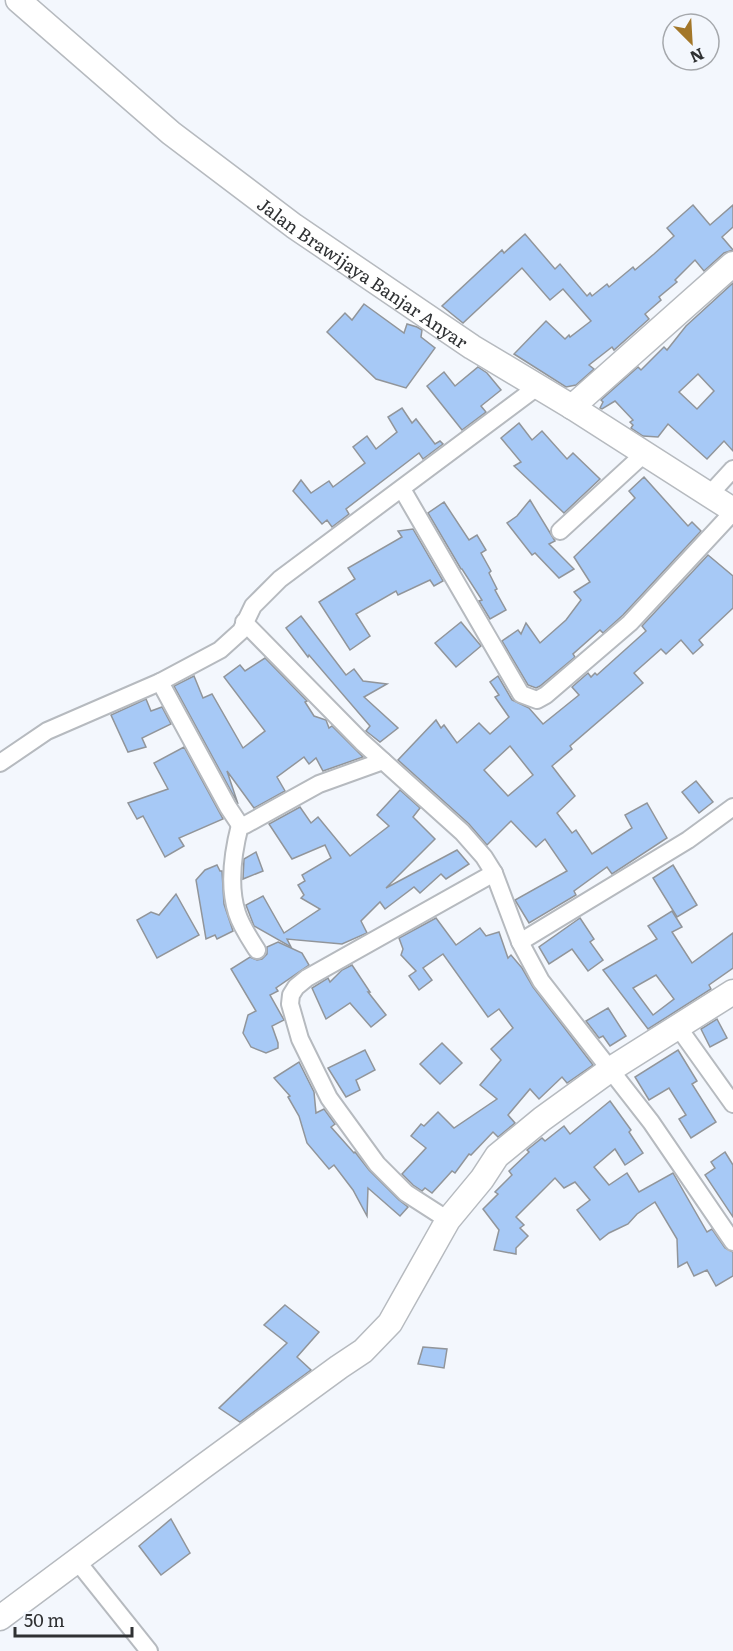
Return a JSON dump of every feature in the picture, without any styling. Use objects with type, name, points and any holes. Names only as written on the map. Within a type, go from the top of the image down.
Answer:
[{"type":"street","name":"Jalan Brawijaya Banjar Anyar","points":[[29,3],[130,99],[230,179],[294,226],[472,348],[572,407],[733,511]]},
{"type":"street","points":[[572,407],[733,264]]},
{"type":"street","points":[[0,763],[46,731],[160,682],[220,650],[241,631],[253,606],[280,579],[537,387]]},
{"type":"street","points":[[560,531],[645,453]]},
{"type":"street","points":[[710,494],[733,469]]},
{"type":"street","points":[[402,489],[521,694],[537,700],[546,696],[630,623],[733,511]]},
{"type":"street","points":[[244,622],[362,742],[462,832],[484,857],[494,873],[532,967],[680,1162],[733,1242]]},
{"type":"street","points":[[160,682],[240,825],[233,864],[234,895],[237,914],[258,950]]},
{"type":"street","points":[[240,825],[245,825],[319,784],[384,761]]},
{"type":"street","points":[[520,942],[688,840],[733,807]]},
{"type":"street","points":[[448,1220],[406,1193],[377,1164],[329,1098],[300,1039],[292,1011],[291,995],[296,987],[307,978],[494,873]]},
{"type":"street","points":[[0,1618],[363,1351],[390,1323],[448,1220],[482,1179],[497,1156],[542,1119],[611,1069],[733,992]]},
{"type":"street","points":[[678,1027],[733,1104]]},
{"type":"street","points":[[77,1562],[149,1651]]},
{"type":"building","points":[[693,205],[710,225],[733,205],[733,227],[722,237],[733,250],[724,253],[704,271],[695,260],[675,280],[677,282],[659,297],[661,300],[645,314],[649,319],[614,350],[612,347],[589,365],[594,369],[576,385],[566,387],[514,354],[546,321],[565,339],[591,321],[563,289],[550,300],[522,268],[463,323],[442,306],[502,250],[504,253],[525,234],[555,269],[560,264],[587,296],[590,293],[592,296],[607,284],[609,287],[633,267],[635,270],[674,236],[667,228]]},
{"type":"building","points":[[733,283],[733,451],[724,441],[707,459],[668,424],[658,437],[643,436],[631,428],[633,425],[630,422],[633,420],[615,401],[600,408],[603,402],[601,400],[638,367],[641,370],[664,347],[667,350],[686,326]],"holes":[[[698,374],[714,391],[697,409],[679,392]]]},
{"type":"building","points":[[364,304],[404,333],[407,324],[422,330],[421,337],[435,348],[406,388],[376,379],[327,332],[345,313],[352,320]]},
{"type":"building","points":[[478,367],[487,373],[501,390],[481,406],[486,412],[462,430],[427,386],[444,372],[455,386]]},
{"type":"building","points":[[402,408],[412,423],[416,419],[435,444],[440,441],[443,444],[423,459],[419,453],[346,509],[349,514],[332,527],[327,520],[322,524],[293,491],[301,480],[311,493],[329,481],[333,487],[365,463],[353,447],[367,436],[376,449],[397,432],[388,417]]},
{"type":"building","points":[[519,423],[532,440],[542,431],[567,459],[573,453],[600,479],[564,513],[514,466],[521,462],[501,438]]},
{"type":"building","points":[[644,477],[688,526],[692,522],[701,531],[623,615],[603,633],[600,630],[573,654],[575,657],[540,686],[536,688],[528,685],[502,641],[518,630],[521,634],[526,623],[540,643],[566,620],[581,600],[574,592],[590,582],[574,557],[635,498],[629,491]]},
{"type":"building","points":[[530,500],[555,541],[549,544],[574,569],[559,578],[535,553],[532,555],[507,523],[517,516]]},
{"type":"building","points":[[444,502],[469,540],[477,535],[486,550],[481,553],[491,571],[489,573],[497,589],[495,590],[506,610],[490,619],[479,601],[482,600],[428,513]]},
{"type":"building","points":[[413,529],[443,581],[434,586],[430,580],[398,595],[396,591],[356,614],[370,636],[350,650],[319,602],[355,579],[348,568],[402,537],[398,531]]},
{"type":"building","points":[[708,555],[733,576],[733,608],[699,640],[703,645],[693,654],[681,640],[666,654],[661,649],[634,673],[643,683],[570,746],[572,749],[552,766],[575,796],[557,813],[572,833],[576,830],[592,854],[632,828],[625,815],[647,803],[667,838],[612,874],[607,867],[574,891],[576,895],[529,923],[515,900],[567,871],[545,839],[536,847],[511,821],[487,845],[469,824],[398,760],[436,720],[441,728],[444,725],[457,743],[479,723],[490,734],[509,717],[495,697],[499,695],[490,682],[498,676],[512,700],[529,708],[543,724],[579,695],[572,687],[588,673],[591,677],[595,673],[597,675],[646,631],[642,626]],"holes":[[[510,746],[533,775],[508,796],[484,770]]]},
{"type":"building","points":[[301,616],[346,675],[354,669],[363,681],[387,684],[364,697],[398,728],[380,742],[366,731],[370,726],[309,655],[308,657],[286,628]]},
{"type":"building","points":[[461,622],[481,646],[456,667],[435,643]]},
{"type":"building","points":[[265,658],[307,701],[305,702],[314,716],[326,720],[329,728],[332,726],[363,757],[323,771],[316,758],[309,764],[304,757],[277,777],[285,791],[254,808],[227,771],[238,804],[174,686],[194,676],[203,698],[212,694],[243,748],[265,731],[224,677],[240,665],[245,671]]},
{"type":"building","points":[[146,699],[151,711],[162,707],[171,724],[142,738],[146,747],[128,752],[111,715]]},
{"type":"building","points":[[184,747],[223,819],[179,838],[184,846],[165,857],[143,816],[137,819],[128,803],[168,789],[154,763]]},
{"type":"building","points":[[696,781],[713,802],[699,813],[682,792]]},
{"type":"building","points":[[400,790],[420,808],[413,817],[435,839],[386,888],[457,850],[469,864],[446,879],[441,874],[420,893],[414,887],[385,909],[380,902],[361,921],[367,933],[342,944],[287,939],[291,947],[254,926],[246,905],[263,896],[284,933],[320,909],[301,898],[304,895],[298,885],[305,881],[302,875],[331,858],[325,845],[292,859],[269,824],[300,807],[311,823],[318,817],[350,856],[389,826],[377,815]]},
{"type":"building","points":[[256,852],[263,871],[243,879],[244,859]]},
{"type":"building","points":[[217,865],[222,871],[224,904],[233,931],[217,939],[215,935],[206,939],[196,880],[205,870]]},
{"type":"building","points":[[673,865],[697,905],[677,917],[653,878]]},
{"type":"building","points":[[176,894],[199,935],[157,958],[137,920],[151,912],[159,915]]},
{"type":"building","points":[[672,911],[682,927],[672,932],[692,963],[733,933],[733,968],[709,985],[711,989],[648,1029],[603,970],[657,939],[648,926]],"holes":[[[656,975],[674,999],[653,1015],[633,988]]]},
{"type":"building","points":[[436,918],[456,945],[480,928],[486,936],[499,932],[508,958],[511,955],[522,968],[533,987],[593,1065],[567,1083],[562,1077],[539,1099],[530,1089],[508,1115],[515,1123],[498,1137],[493,1132],[471,1155],[469,1154],[455,1173],[452,1171],[432,1193],[425,1188],[422,1191],[402,1174],[426,1148],[411,1136],[421,1124],[424,1126],[438,1112],[454,1128],[497,1099],[480,1085],[501,1060],[491,1049],[513,1028],[499,1009],[488,1017],[443,954],[423,968],[432,980],[419,990],[409,976],[416,971],[401,955],[403,949],[399,938]]},
{"type":"building","points":[[580,918],[594,939],[590,942],[603,960],[588,971],[572,949],[549,964],[539,947]]},
{"type":"building","points":[[278,942],[302,953],[309,965],[276,988],[278,991],[270,995],[284,1020],[272,1026],[278,1048],[266,1053],[251,1047],[243,1033],[248,1015],[256,1011],[231,969],[250,957],[257,960],[262,959],[267,954],[267,947]]},
{"type":"building","points":[[352,965],[370,992],[368,992],[386,1015],[371,1027],[350,1003],[326,1019],[312,988],[328,978],[330,982],[342,970]]},
{"type":"building","points":[[608,1008],[626,1036],[610,1046],[603,1036],[599,1038],[586,1021]]},
{"type":"building","points":[[717,1019],[727,1038],[710,1047],[701,1029]]},
{"type":"building","points":[[442,1043],[462,1063],[440,1084],[420,1064]]},
{"type":"building","points":[[365,1050],[375,1070],[356,1080],[360,1090],[346,1097],[328,1068]]},
{"type":"building","points":[[678,1050],[697,1081],[692,1084],[716,1122],[691,1138],[679,1119],[686,1115],[669,1088],[649,1100],[635,1077]]},
{"type":"building","points":[[299,1062],[314,1092],[316,1113],[324,1109],[335,1124],[331,1127],[369,1170],[408,1207],[400,1216],[368,1188],[367,1216],[353,1190],[334,1165],[329,1169],[307,1143],[299,1116],[288,1097],[290,1096],[274,1078]]},
{"type":"building","points":[[610,1101],[631,1130],[629,1132],[643,1153],[625,1165],[615,1149],[594,1167],[609,1185],[627,1173],[639,1192],[673,1173],[707,1232],[712,1229],[725,1248],[733,1252],[733,1276],[716,1286],[707,1270],[694,1276],[687,1262],[678,1267],[677,1239],[655,1202],[637,1214],[628,1224],[600,1240],[577,1210],[590,1200],[575,1182],[564,1188],[555,1178],[516,1217],[524,1225],[520,1228],[528,1236],[516,1248],[516,1254],[494,1250],[499,1230],[483,1209],[498,1194],[495,1192],[512,1175],[509,1171],[529,1152],[527,1150],[542,1138],[545,1141],[564,1126],[570,1134]]},
{"type":"building","points":[[725,1152],[733,1165],[733,1217],[705,1175],[715,1168],[711,1162]]},
{"type":"building","points":[[285,1305],[319,1332],[297,1357],[311,1370],[240,1422],[219,1408],[287,1343],[264,1325]]},
{"type":"building","points":[[423,1347],[447,1349],[444,1368],[418,1364]]},
{"type":"building","points":[[171,1519],[190,1553],[161,1575],[139,1546]]}]
